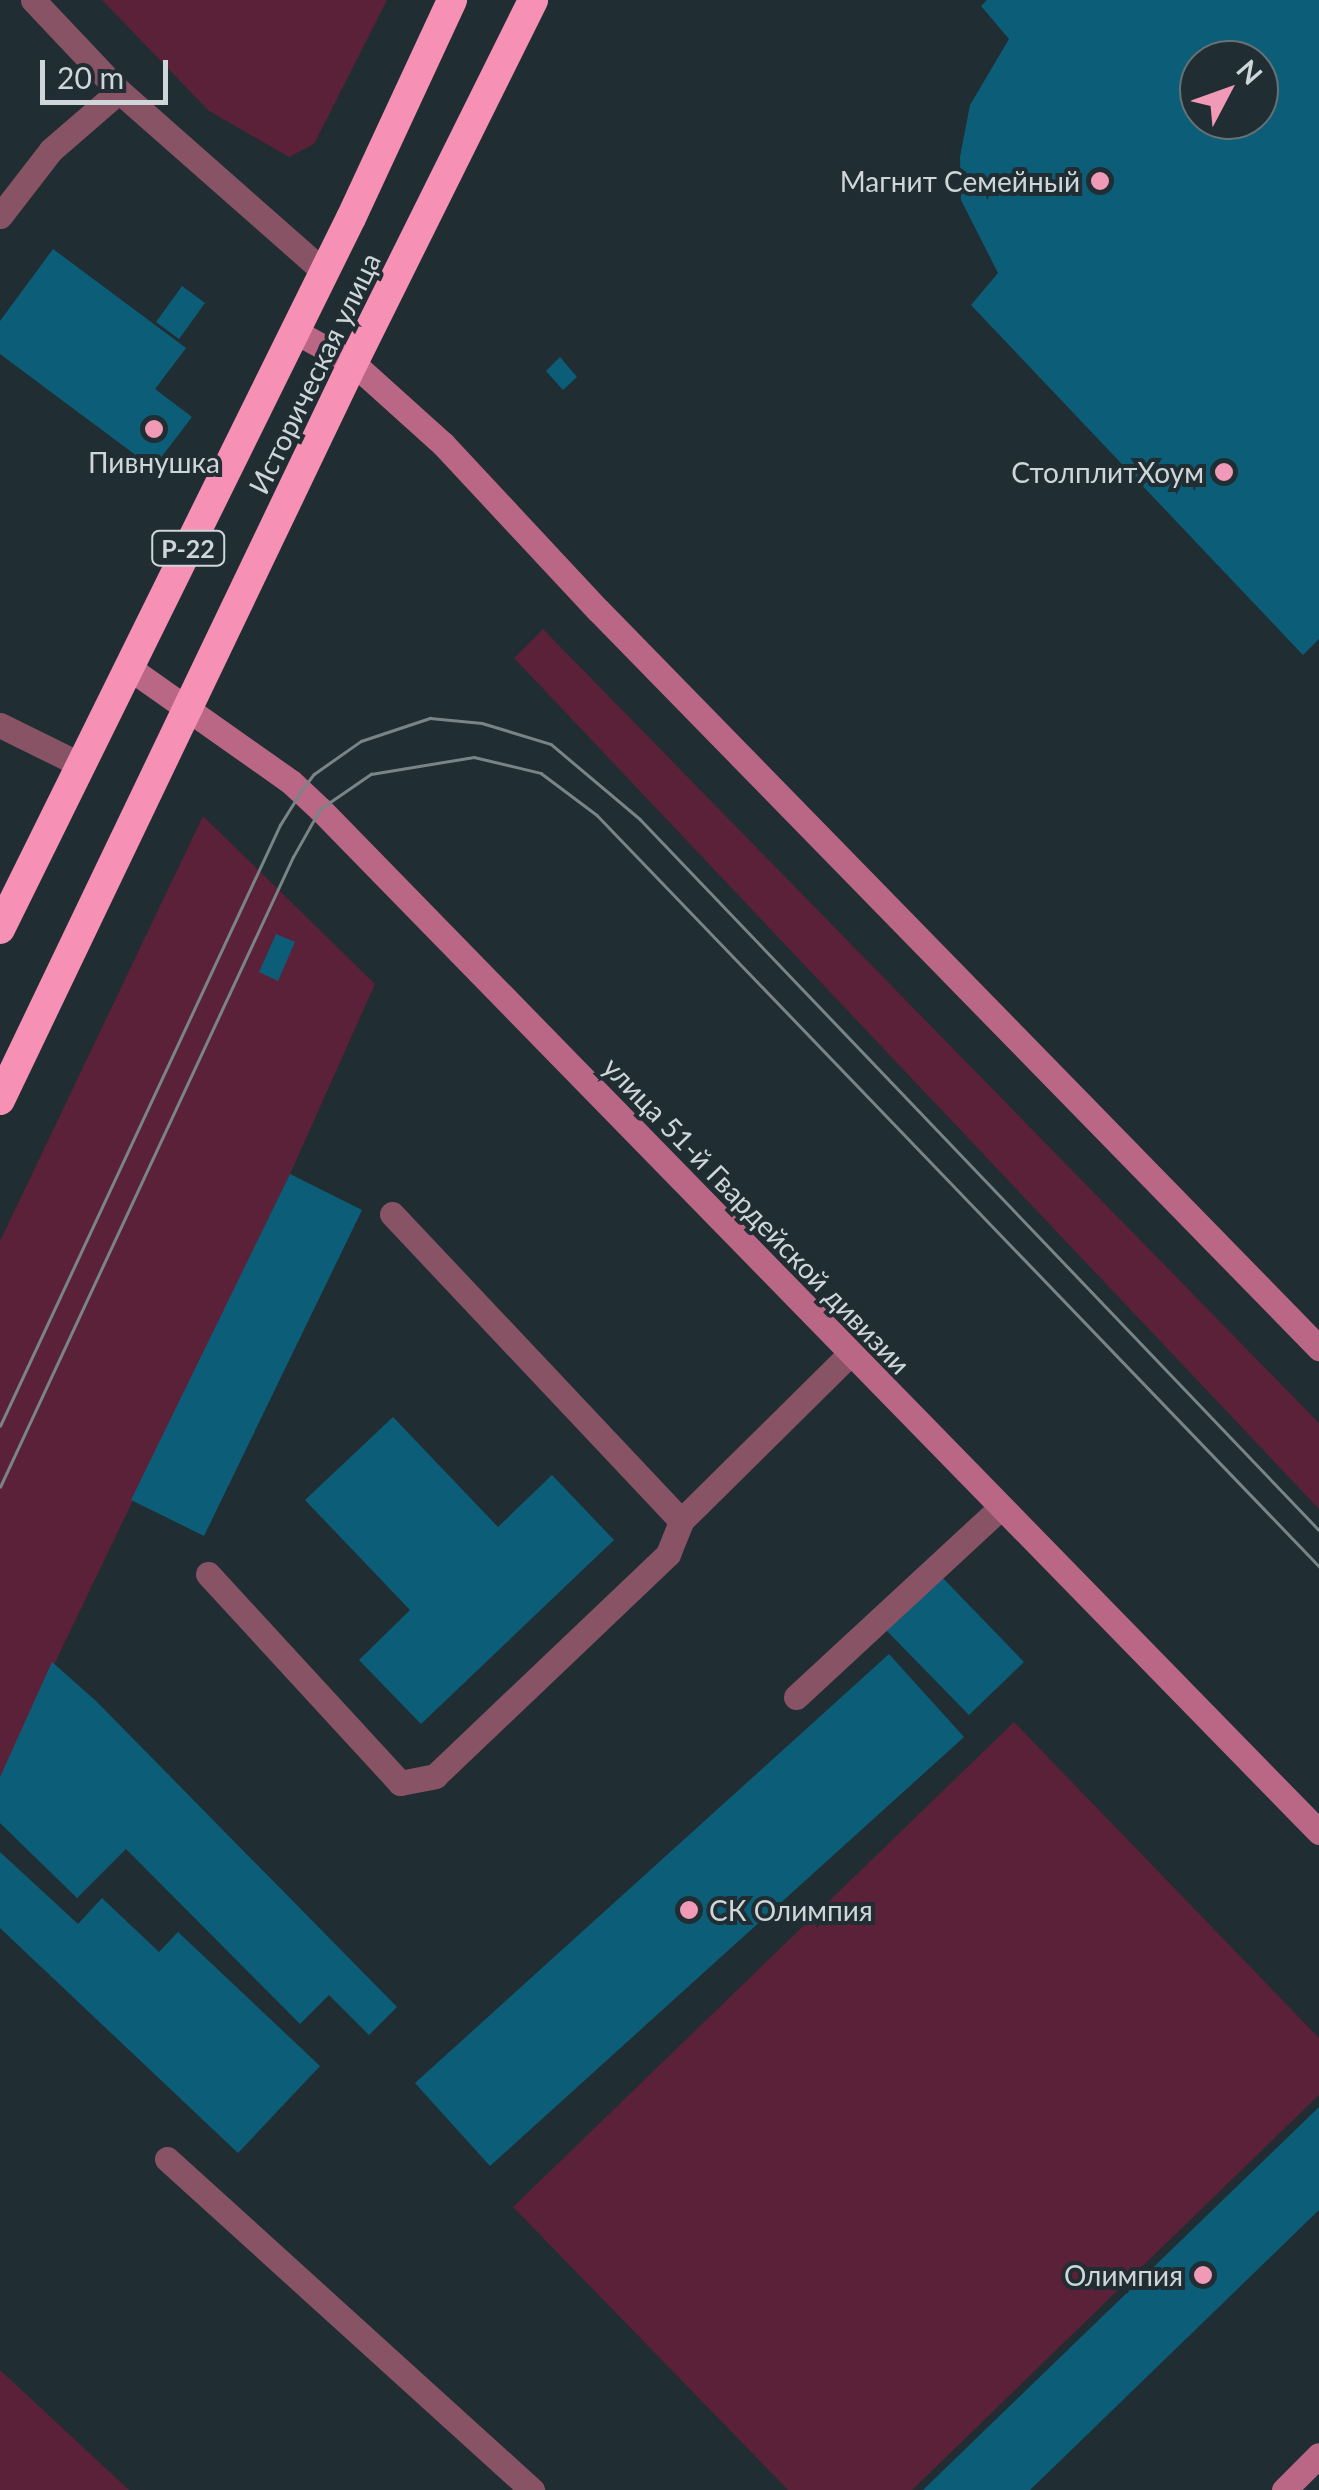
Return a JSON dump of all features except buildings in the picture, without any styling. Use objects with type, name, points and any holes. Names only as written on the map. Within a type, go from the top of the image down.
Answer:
[{"type":"highway","name":"Историческая улица","points":[[0,930],[324,272],[452,0]]},
{"type":"highway","name":"Историческая улица","points":[[0,1100],[353,363],[533,0]]},
{"type":"main road","points":[[294,331],[353,363],[443,444],[598,610],[1318,1346]]},
{"type":"main road","name":"улица 51-й Гвардейской дивизии","points":[[128,667],[291,782],[320,809],[1319,1832]]},
{"type":"main road","points":[[1284,2490],[1319,2456]]},
{"type":"street","points":[[32,0],[118,90],[324,272]]},
{"type":"street","points":[[0,216],[51,150],[118,90]]},
{"type":"street","points":[[0,725],[79,764]]},
{"type":"street","points":[[392,1214],[680,1521]]},
{"type":"street","points":[[208,1574],[400,1783],[435,1776],[668,1554],[680,1521],[850,1354]]},
{"type":"street","points":[[796,1696],[1000,1508]]},
{"type":"street","points":[[167,2159],[532,2490]]},
{"type":"shaded area","points":[[102,0],[387,0],[314,144],[289,157],[209,111]]},
{"type":"shaded area","points":[[543,629],[1319,1423],[1319,1509],[514,658]]},
{"type":"shaded area","points":[[203,816],[375,984],[290,1174],[0,1777],[0,1241]]},
{"type":"shaded area","points":[[1014,1722],[1319,2038],[1319,2095],[912,2490],[788,2490],[513,2207]]},
{"type":"shaded area","points":[[0,2370],[129,2490],[0,2490]]},
{"type":"tram line","points":[[0,1426],[280,825],[314,774],[361,741],[430,718],[482,723],[551,744],[640,819],[1319,1530]]},
{"type":"tram line","points":[[0,1487],[293,857],[320,809],[371,774],[474,757],[541,773],[597,815],[1319,1566]]},
{"type":"place","name":"Магнит Семейный","points":[[1100,181]]},
{"type":"place","name":"Пивнушка","points":[[154,429]]},
{"type":"place","name":"СтолплитХоум","points":[[1224,472]]},
{"type":"place","name":"СК Олимпия","points":[[689,1910]]},
{"type":"place","name":"Олимпия","points":[[1203,2275]]}]
